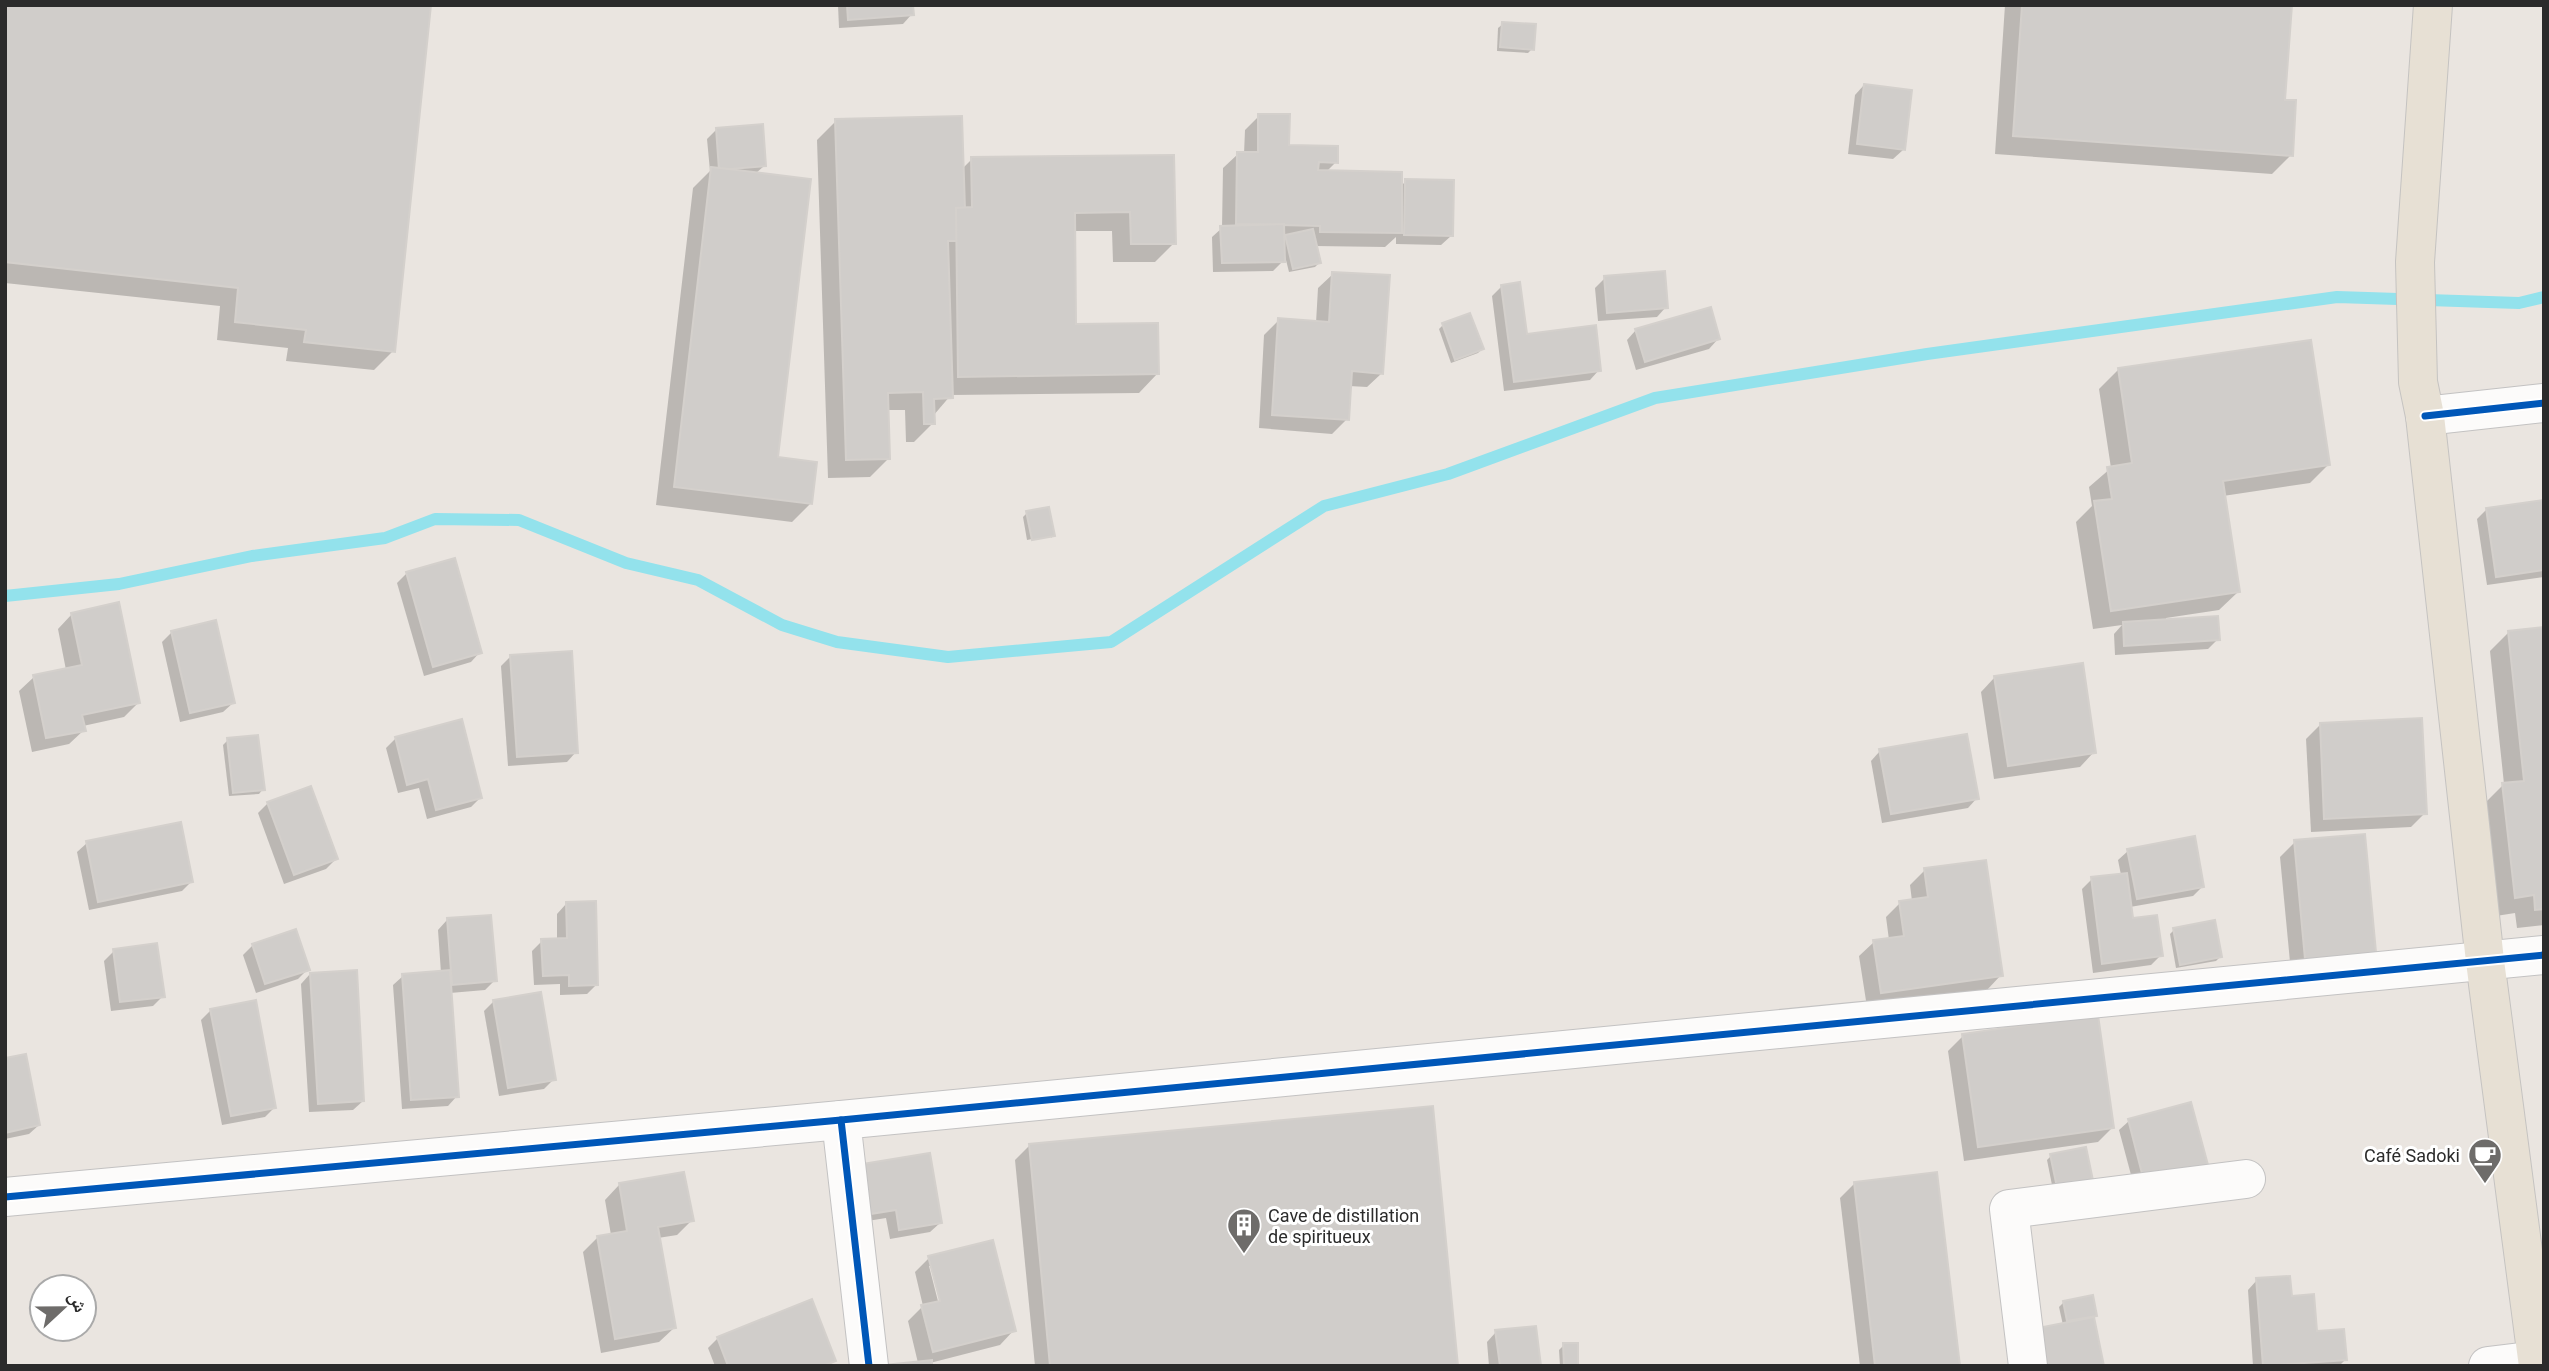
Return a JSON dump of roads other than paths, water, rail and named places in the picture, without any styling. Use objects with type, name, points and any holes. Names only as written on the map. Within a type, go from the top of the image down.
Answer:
[{"type":"main road","points":[[2433,5],[2415,262],[2421,399],[2485,961],[2537,1363]]},
{"type":"street","points":[[2421,399],[2544,403]]},
{"type":"street","points":[[5,1197],[841,1120],[2544,955]]},
{"type":"street","points":[[841,1120],[869,1366]]},
{"type":"street","points":[[2028,1366],[2009,1209],[2246,1179]]},
{"type":"street","points":[[2488,1366],[2537,1363]]},
{"type":"waterway","points":[[5,596],[119,584],[252,556],[385,538],[435,519],[519,520],[626,563],[698,580],[782,625],[837,642],[948,657],[1111,642],[1324,506],[1448,474],[1655,398],[1927,354],[2337,297],[2519,303],[2544,297]]},
{"type":"place","name":"Café Sadoki","points":[[2485,1185]]},
{"type":"place","name":"Cave de distillation de spiritueux","points":[[1244,1255]]}]
